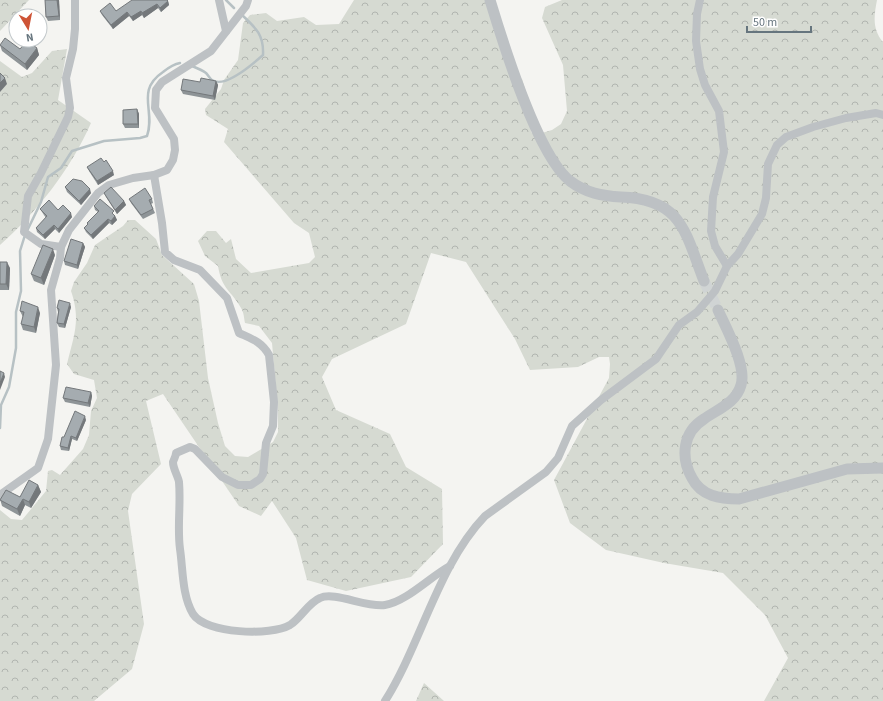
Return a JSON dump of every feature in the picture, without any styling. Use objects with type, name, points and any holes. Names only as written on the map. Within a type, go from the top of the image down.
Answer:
[{"type":"street","points":[[61,247],[41,244],[27,234],[28,196],[41,173],[68,117],[70,108],[66,78],[75,36],[75,0]]},
{"type":"street","points":[[219,0],[226,31]]},
{"type":"street","points":[[0,495],[38,468],[48,439],[56,365],[51,290],[60,258],[61,247],[69,230],[98,193],[109,185],[133,178],[154,176],[167,170],[173,160],[175,150],[174,139],[155,108],[156,90],[162,82],[211,50],[248,0]]},
{"type":"street","points":[[490,0],[532,120],[561,171],[570,181],[585,190],[601,196],[647,200],[661,205],[671,212],[680,223],[704,281]]},
{"type":"street","points":[[700,0],[697,14],[696,41],[700,69],[705,85],[718,111],[724,152],[713,196],[712,231],[715,246],[727,266]]},
{"type":"street","points":[[385,701],[400,678],[450,566],[477,524],[485,516],[546,472],[558,458],[572,426],[601,400],[656,359],[679,325],[697,312],[715,290],[727,266],[738,254],[762,214],[766,198],[768,164],[777,145],[786,137],[813,127],[868,114],[876,113],[883,115]]},
{"type":"street","points":[[154,176],[165,252],[174,260],[200,270],[227,298],[239,333],[262,344],[266,349],[269,355],[274,402],[272,426],[264,454],[263,474],[260,479],[251,485],[238,485],[222,477],[195,449],[190,447],[176,453],[173,462],[179,481],[178,532],[187,603],[194,615],[202,622],[242,632],[255,633],[279,629],[291,624],[320,598],[334,597],[376,606],[385,605],[392,603],[409,593],[450,566]]},
{"type":"street","points":[[718,310],[738,357],[742,384],[729,404],[695,426],[686,441],[686,465],[696,485],[705,493],[722,499],[739,499],[846,469],[883,468]]},
{"type":"green space","points":[[0,0],[29,0],[22,8],[8,8],[8,22],[0,31]]},
{"type":"green space","points":[[354,0],[486,0],[510,72],[522,79],[527,95],[531,132],[535,135],[552,130],[561,124],[567,111],[563,65],[542,18],[545,7],[562,0],[877,0],[875,27],[883,42],[883,701],[764,701],[788,658],[765,615],[723,573],[664,563],[606,550],[570,523],[554,480],[609,378],[609,357],[599,357],[578,367],[530,370],[515,339],[466,262],[431,253],[406,324],[332,359],[322,377],[336,410],[390,434],[406,467],[442,489],[443,544],[411,577],[346,591],[307,580],[296,538],[272,501],[261,516],[239,506],[163,394],[146,401],[161,464],[132,494],[128,511],[144,624],[132,669],[94,701],[0,701],[0,510],[11,519],[22,520],[46,491],[48,471],[52,470],[60,475],[83,449],[89,435],[91,411],[97,398],[94,380],[74,374],[67,364],[74,336],[76,319],[76,311],[71,291],[74,282],[87,263],[95,245],[123,226],[128,220],[135,220],[156,239],[162,255],[194,284],[199,301],[208,378],[218,423],[225,446],[235,456],[248,457],[273,442],[278,432],[278,410],[272,343],[259,326],[245,323],[242,310],[224,285],[218,266],[205,256],[198,241],[207,231],[216,231],[226,243],[231,239],[236,259],[251,273],[309,263],[315,257],[309,233],[294,223],[224,142],[228,129],[206,115],[205,109],[221,89],[224,80],[238,60],[243,23],[250,15],[266,13],[277,21],[304,17],[316,25],[339,24]]},
{"type":"green space","points":[[67,49],[58,100],[91,123],[74,157],[52,189],[14,232],[0,245],[0,61],[22,77],[32,73],[52,51]]},
{"type":"green space","points":[[424,683],[444,701],[416,701]]},
{"type":"building","points":[[45,0],[57,0],[59,16],[48,17],[48,8],[45,8]]},
{"type":"building","points":[[132,0],[168,1],[160,8],[157,4],[142,13],[141,11],[131,17],[127,12],[111,25],[100,11],[110,3],[116,11]]},
{"type":"building","points":[[5,38],[8,40],[8,48],[37,48],[25,64],[0,45]]},
{"type":"building","points":[[0,73],[5,78],[0,83]]},
{"type":"building","points":[[201,78],[216,81],[213,96],[181,90],[183,79],[200,82]]},
{"type":"building","points":[[137,109],[138,124],[123,124],[123,110]]},
{"type":"building","points":[[101,158],[104,162],[106,160],[113,171],[97,181],[87,167]]},
{"type":"building","points":[[73,179],[82,181],[90,189],[79,201],[65,187]]},
{"type":"building","points":[[111,187],[124,201],[115,210],[104,193]]},
{"type":"building","points":[[145,188],[152,199],[149,200],[153,209],[141,215],[129,199]]},
{"type":"building","points":[[100,199],[114,211],[112,213],[115,216],[111,221],[108,219],[91,235],[84,228],[99,211],[94,206]]},
{"type":"building","points":[[49,200],[58,210],[63,205],[71,213],[58,229],[54,225],[43,235],[36,228],[47,216],[40,209]]},
{"type":"building","points":[[71,239],[83,243],[77,265],[64,261]]},
{"type":"building","points":[[43,245],[53,249],[41,278],[31,274]]},
{"type":"building","points":[[0,262],[7,262],[6,284],[0,284]]},
{"type":"building","points":[[59,300],[70,303],[64,324],[57,323],[59,309],[57,308]]},
{"type":"building","points":[[22,301],[38,307],[34,327],[21,324],[24,312],[20,311]]},
{"type":"building","points":[[0,371],[4,373],[0,383]]},
{"type":"building","points":[[66,387],[91,392],[88,403],[63,398]]},
{"type":"building","points":[[75,411],[85,416],[76,438],[71,436],[68,448],[60,446],[62,437],[64,437]]},
{"type":"building","points":[[29,480],[38,485],[29,502],[23,499],[17,509],[0,500],[6,490],[20,497]]},
{"type":"waterway","points":[[226,0],[234,8]]},
{"type":"waterway","points":[[192,66],[206,73],[210,79],[218,82],[224,81],[239,74],[263,55],[262,42],[258,32],[242,15]]},
{"type":"waterway","points":[[27,231],[41,202],[48,177],[61,168],[72,151],[104,141],[147,136],[149,127],[148,94],[150,86],[163,72],[171,66],[180,63]]},
{"type":"waterway","points":[[0,428],[1,405],[9,387],[16,348],[16,312],[21,291],[20,251],[25,235]]},
{"type":"tunnel","points":[[704,281],[718,310]]}]
